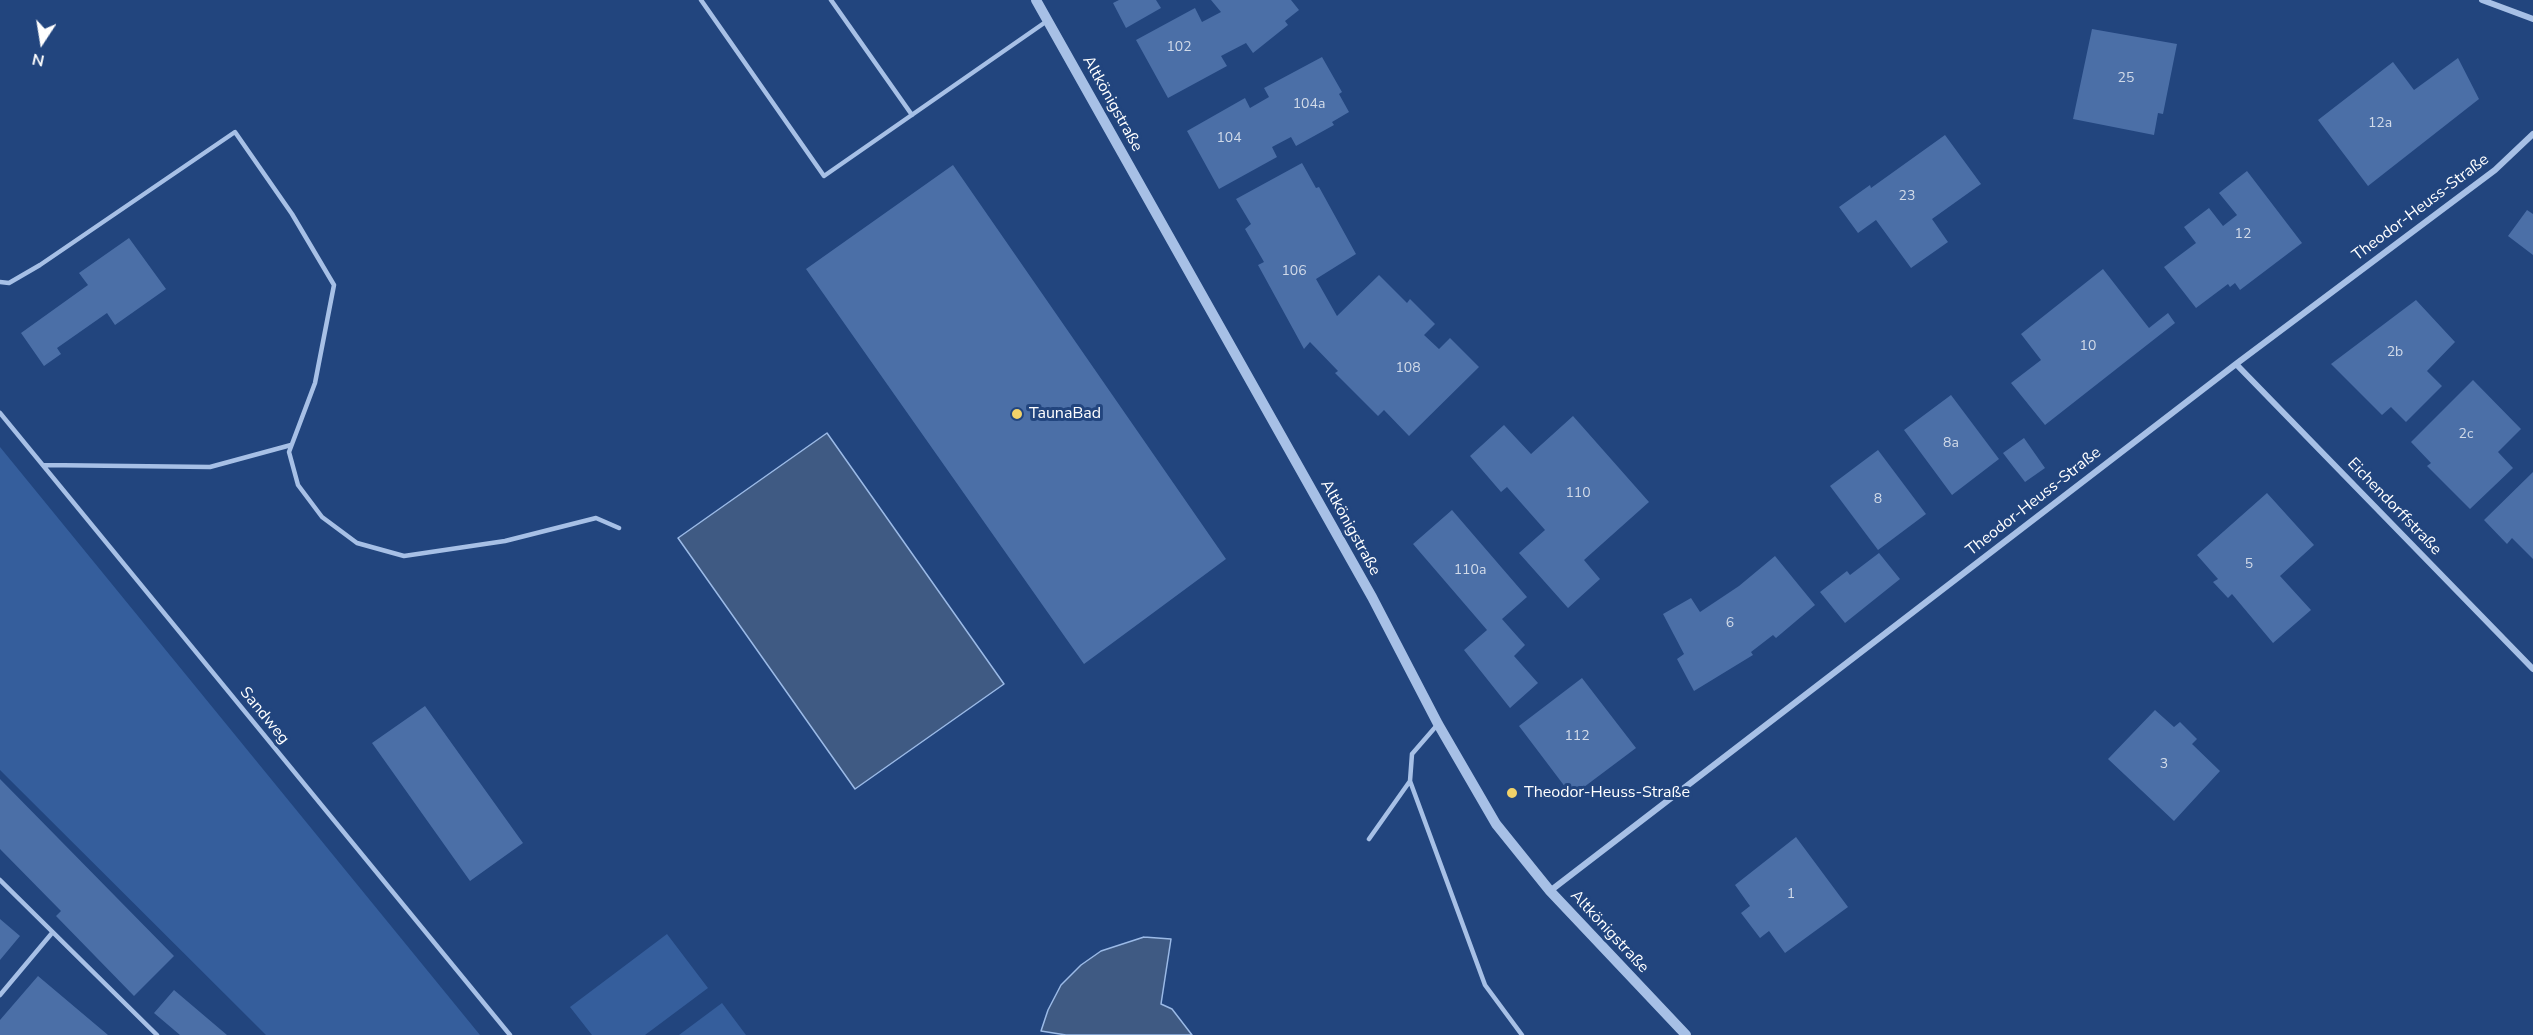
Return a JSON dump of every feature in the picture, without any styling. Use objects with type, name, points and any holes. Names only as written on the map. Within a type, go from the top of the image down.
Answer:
[{"type":"street","name":"Altkönigstraße","points":[[1036,0],[1372,597],[1438,724],[1496,824],[1550,891],[1686,1035]]},
{"type":"street","points":[[2482,0],[2533,19]]},
{"type":"street","name":"Theodor-Heuss-Straße","points":[[1550,891],[2236,364],[2495,170],[2533,134]]},
{"type":"street","name":"Eichendorffstraße","points":[[2236,364],[2533,669]]},
{"type":"lane","points":[[701,0],[824,176],[1047,21]]},
{"type":"lane","points":[[831,0],[912,115]]},
{"type":"lane","points":[[0,282],[9,283],[40,265],[235,132],[292,214],[334,285],[315,382],[289,452],[298,485],[322,517],[357,543],[404,556],[505,541],[596,518],[619,528]]},
{"type":"lane","name":"Sandweg","points":[[0,413],[510,1035]]},
{"type":"lane","points":[[43,465],[210,467],[291,445]]},
{"type":"lane","points":[[1438,724],[1412,754],[1410,781],[1485,985],[1522,1035]]},
{"type":"lane","points":[[1369,839],[1410,781]]},
{"type":"lane","points":[[0,880],[157,1035]]},
{"type":"lane","points":[[0,995],[52,933]]},
{"type":"shaded area","points":[[827,433],[1004,684],[855,789],[678,538]]},
{"type":"shaded area","points":[[0,447],[480,1035],[266,1035],[0,770]]},
{"type":"shaded area","points":[[667,934],[708,988],[645,1035],[592,1035],[570,1007]]},
{"type":"shaded area","points":[[1144,937],[1171,939],[1161,1004],[1172,1009],[1192,1035],[1066,1035],[1041,1031],[1048,1010],[1061,985],[1081,965],[1101,951]]},
{"type":"shaded area","points":[[722,1003],[746,1035],[679,1035]]},
{"type":"building","points":[[1119,0],[1156,0],[1161,8],[1126,28],[1113,3]]},
{"type":"building","points":[[1211,0],[1291,0],[1299,10],[1285,21],[1288,25],[1253,53],[1246,43],[1221,56],[1227,66],[1168,98],[1136,40],[1195,8],[1202,22],[1221,12]]},
{"type":"building","points":[[2092,29],[2177,44],[2163,114],[2158,113],[2154,135],[2073,119]]},
{"type":"building","points":[[1322,57],[1342,92],[1339,94],[1349,112],[1332,122],[1334,125],[1296,146],[1291,137],[1272,147],[1277,157],[1219,189],[1187,131],[1245,98],[1250,108],[1269,97],[1264,88]]},
{"type":"building","points":[[2458,58],[2479,99],[2368,186],[2318,120],[2393,62],[2414,90]]},
{"type":"building","points":[[1945,135],[1981,184],[1932,219],[1948,242],[1911,268],[1876,220],[1858,233],[1839,207],[1870,185],[1871,188]]},
{"type":"building","points":[[1302,163],[1316,188],[1319,187],[1356,254],[1316,279],[1337,316],[1379,275],[1407,303],[1410,299],[1435,324],[1424,335],[1439,349],[1450,338],[1479,367],[1409,436],[1384,410],[1378,416],[1335,373],[1338,371],[1310,342],[1304,349],[1258,265],[1264,262],[1245,229],[1251,224],[1236,199]]},
{"type":"building","name":"TaunaBad","points":[[953,165],[1226,559],[1084,664],[806,269]]},
{"type":"building","points":[[2247,171],[2302,243],[2240,290],[2235,283],[2230,287],[2228,284],[2196,308],[2164,267],[2196,243],[2184,227],[2209,208],[2223,226],[2237,215],[2219,193]]},
{"type":"building","points":[[2527,210],[2533,214],[2533,255],[2508,236]]},
{"type":"building","points":[[129,238],[166,289],[115,325],[107,313],[57,348],[61,354],[44,366],[21,333],[88,285],[79,273]]},
{"type":"building","points":[[2103,269],[2149,328],[2168,313],[2175,323],[2045,425],[2011,383],[2041,360],[2021,334]]},
{"type":"building","points":[[2416,300],[2455,342],[2427,371],[2442,386],[2406,422],[2391,407],[2382,415],[2331,364]]},
{"type":"building","points":[[2473,380],[2521,429],[2498,452],[2513,468],[2470,509],[2427,466],[2431,463],[2411,442]]},
{"type":"building","points":[[1951,395],[1999,459],[1952,495],[1904,430]]},
{"type":"building","points":[[1573,416],[1649,502],[1584,560],[1600,579],[1568,608],[1519,553],[1545,530],[1507,487],[1501,492],[1470,456],[1504,425],[1531,454]]},
{"type":"building","points":[[2024,438],[2045,468],[2025,482],[2003,453]]},
{"type":"building","points":[[1878,450],[1926,514],[1878,550],[1830,486]]},
{"type":"building","points":[[2533,472],[2533,559],[2512,538],[2507,544],[2484,520]]},
{"type":"building","points":[[2267,493],[2314,545],[2280,576],[2311,610],[2273,643],[2232,594],[2228,598],[2213,582],[2218,579],[2197,555]]},
{"type":"building","points":[[1452,510],[1527,597],[1502,619],[1525,645],[1514,656],[1538,683],[1510,708],[1464,650],[1487,630],[1413,544]]},
{"type":"building","points":[[1879,553],[1900,579],[1845,623],[1820,592],[1847,571],[1850,575]]},
{"type":"building","points":[[1775,556],[1815,605],[1776,638],[1773,635],[1751,652],[1753,655],[1694,691],[1677,659],[1684,654],[1663,614],[1691,598],[1700,612],[1739,586]]},
{"type":"building","points":[[1582,678],[1636,748],[1572,796],[1519,726]]},
{"type":"building","points":[[425,706],[523,843],[470,881],[372,743]]},
{"type":"building","points":[[2155,710],[2174,727],[2180,722],[2197,739],[2192,744],[2220,771],[2174,821],[2108,759]]},
{"type":"building","points":[[0,779],[174,956],[134,996],[56,916],[61,911],[0,849]]},
{"type":"building","points":[[1796,837],[1848,907],[1785,953],[1769,931],[1760,938],[1741,913],[1750,906],[1735,885]]},
{"type":"building","points":[[0,919],[20,936],[0,960]]},
{"type":"building","points":[[38,976],[108,1035],[0,1035],[0,1020]]},
{"type":"building","points":[[174,990],[227,1035],[180,1035],[154,1013]]},
{"type":"place","name":"TaunaBad","points":[[1017,414]]},
{"type":"place","name":"Theodor-Heuss-Straße","points":[[1512,793]]}]
